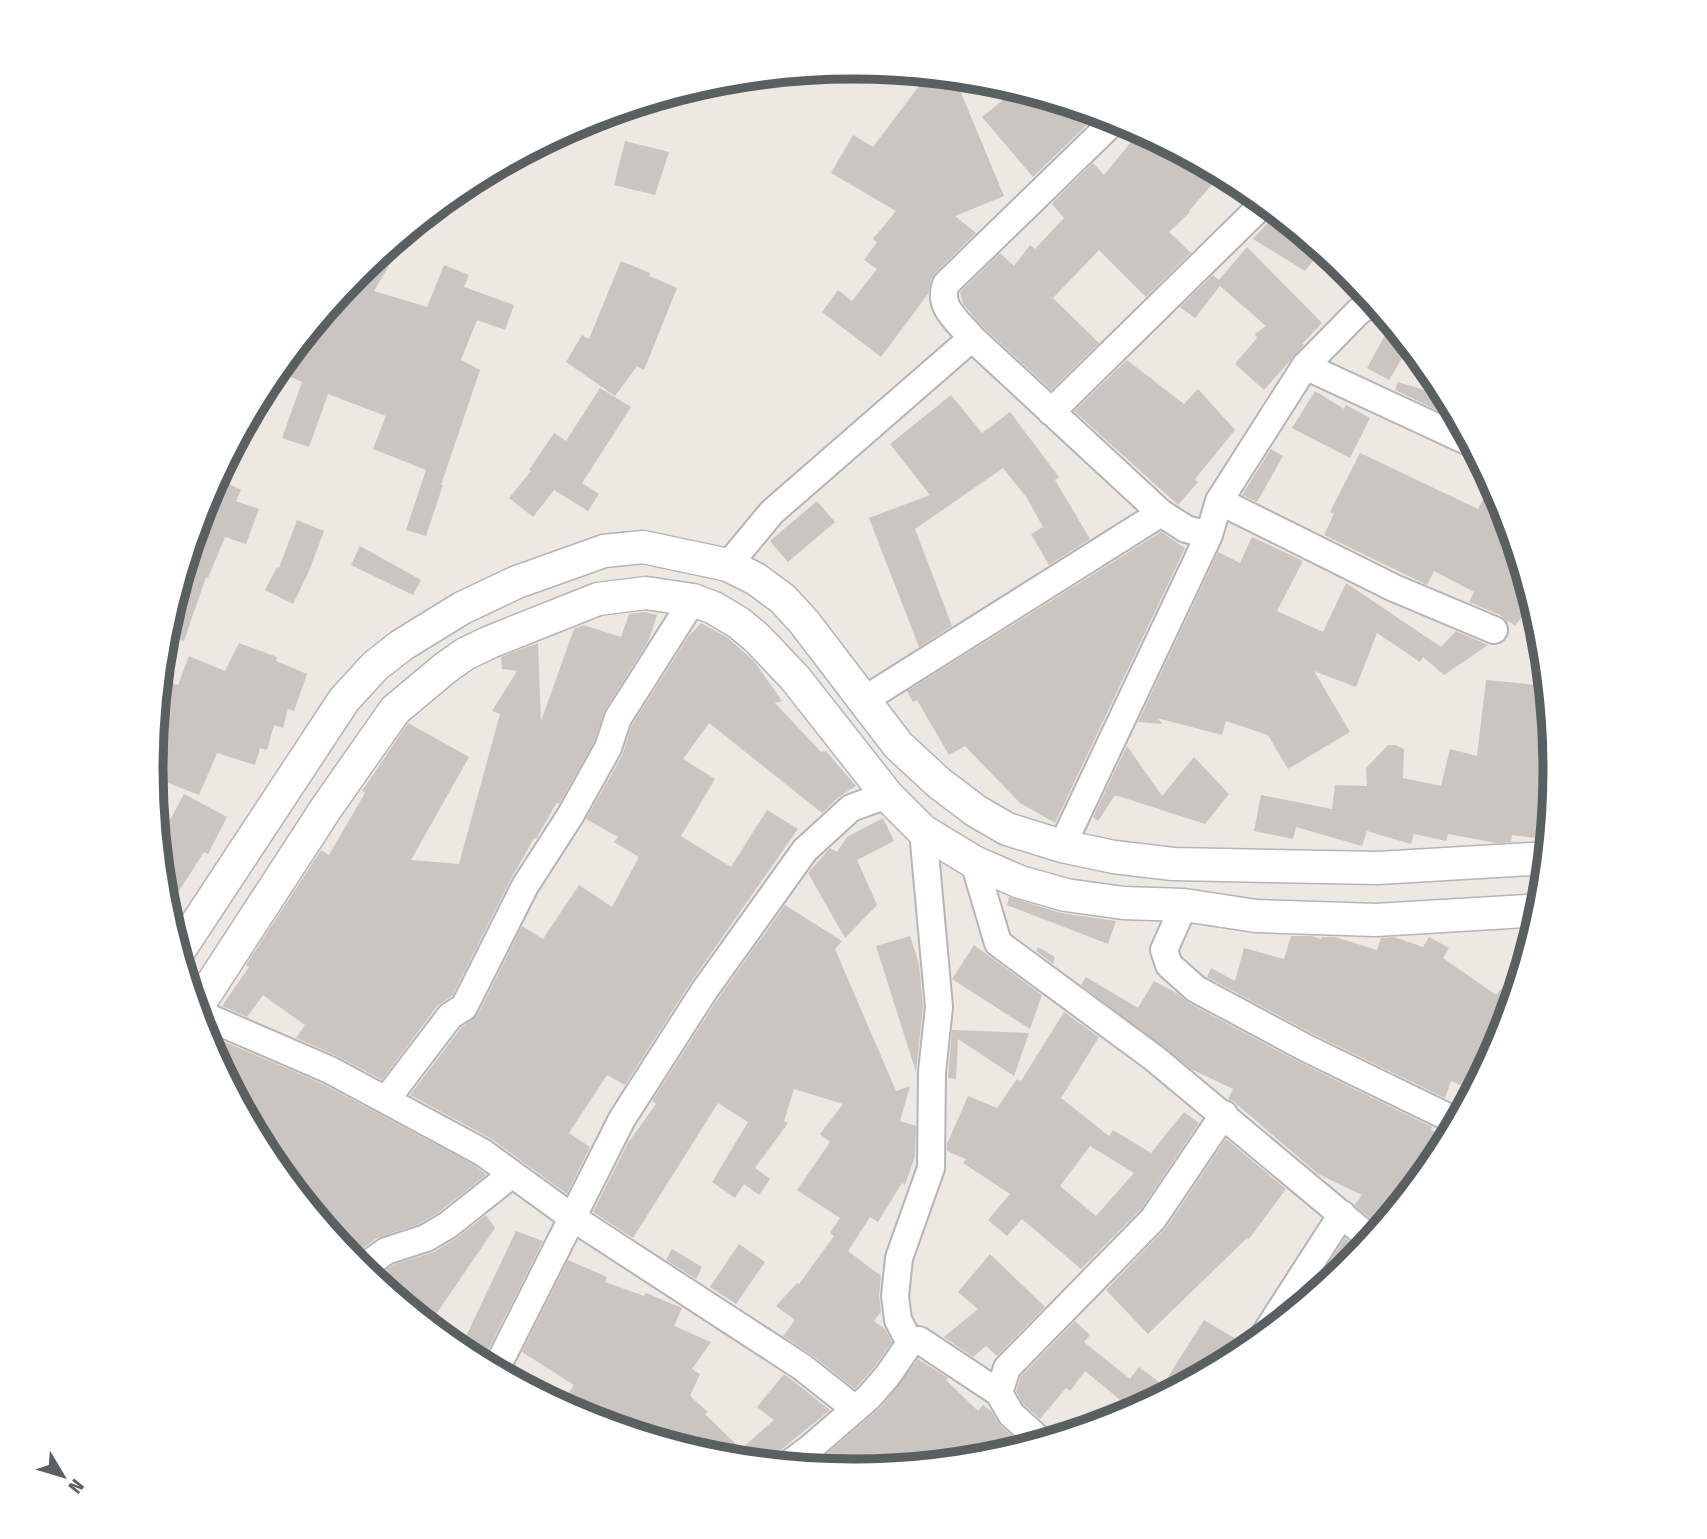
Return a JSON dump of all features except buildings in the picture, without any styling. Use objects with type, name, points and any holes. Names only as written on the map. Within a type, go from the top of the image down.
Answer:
[{"type":"street","points":[[1108,127],[946,284],[942,295],[945,306],[972,338],[1161,513],[1186,529],[1209,535]]},
{"type":"street","points":[[1051,412],[1257,209]]},
{"type":"street","points":[[1062,846],[1209,535],[1219,501],[1305,366],[1366,307]]},
{"type":"street","points":[[728,565],[772,512],[972,338]]},
{"type":"street","points":[[1305,366],[1459,438]]},
{"type":"street","points":[[1219,501],[1394,588],[1494,630]]},
{"type":"street","points":[[864,700],[1161,513]]},
{"type":"street","points":[[185,942],[344,700],[375,666],[402,645],[462,608],[517,582],[621,548],[643,547],[728,565],[756,579],[783,599],[804,622],[898,745],[939,783],[976,811],[1007,828],[1062,846],[1114,857],[1187,864],[1378,868],[1538,859]]},
{"type":"street","points":[[646,593],[661,550]]},
{"type":"street","points":[[202,1001],[327,807],[396,710],[466,654],[534,623],[598,599],[646,593],[693,600],[714,608],[757,638],[795,678],[887,795],[923,831],[974,862],[1020,882],[1066,895],[1123,903],[1184,905],[1256,916],[1376,920],[1529,911]]},
{"type":"street","points":[[386,1100],[450,1016],[464,1007],[525,886],[570,817],[608,748],[618,718],[693,600]]},
{"type":"street","points":[[499,1363],[622,1119],[704,991],[805,850],[851,808],[887,795]]},
{"type":"street","points":[[910,1343],[898,1320],[895,1296],[899,1258],[931,1168],[932,1072],[939,1007],[923,831]]},
{"type":"street","points":[[974,862],[998,943],[1154,1058],[1365,1234]]},
{"type":"street","points":[[1184,905],[1164,950],[1169,965],[1196,989],[1306,1048],[1450,1118]]},
{"type":"street","points":[[208,1016],[330,1070],[482,1152],[573,1218],[802,1367],[853,1408]]},
{"type":"street","points":[[999,1394],[1007,1368],[1153,1219],[1224,1114]]},
{"type":"street","points":[[370,1263],[386,1251],[426,1238],[448,1225],[511,1175]]},
{"type":"street","points":[[1276,1316],[1342,1214]]},
{"type":"street","points":[[798,1458],[869,1397],[910,1343],[919,1340],[999,1394],[1011,1414],[1035,1436]]}]
